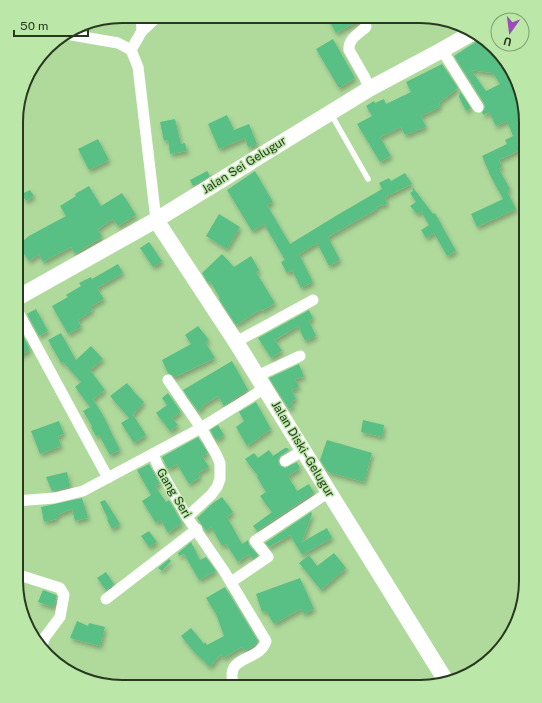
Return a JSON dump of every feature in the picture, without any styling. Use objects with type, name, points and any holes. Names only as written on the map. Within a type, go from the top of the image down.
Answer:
[{"type":"main road","name":"Jalan Sei Gelugur","points":[[23,295],[156,220],[369,89],[468,35]]},
{"type":"main road","name":"Jalan Diski–Gelugur","points":[[156,220],[236,342],[304,450],[444,677]]},
{"type":"street","points":[[141,23],[142,31]]},
{"type":"street","points":[[131,50],[142,31],[151,23]]},
{"type":"street","points":[[366,27],[353,38],[349,46],[349,50],[365,78],[369,89]]},
{"type":"street","points":[[74,35],[118,43],[131,50],[138,67],[156,220]]},
{"type":"street","points":[[442,50],[478,107]]},
{"type":"street","points":[[236,342],[313,300]]},
{"type":"street","points":[[23,323],[108,478]]},
{"type":"street","name":"Gang Seri","points":[[233,680],[234,667],[238,662],[264,647],[266,641],[231,582],[187,516],[158,466],[153,454],[201,428],[261,382],[300,356]]},
{"type":"street","points":[[168,380],[201,428],[220,464],[220,479],[217,487],[211,495],[187,516]]},
{"type":"street","points":[[285,461],[304,450]]},
{"type":"street","points":[[23,500],[54,498],[84,491],[153,454]]},
{"type":"street","points":[[231,582],[268,557],[255,541],[329,492]]},
{"type":"street","points":[[106,599],[197,529]]},
{"type":"street","points":[[23,579],[60,588],[64,595],[60,617],[44,641]]},
{"type":"lane","points":[[330,112],[368,179]]},
{"type":"building","points":[[330,23],[354,23],[336,33]]},
{"type":"building","points":[[333,39],[355,78],[339,88],[316,49]]},
{"type":"building","points":[[477,41],[499,62],[509,78],[516,97],[519,122],[519,150],[499,160],[502,167],[499,169],[510,189],[507,191],[516,209],[477,227],[471,214],[503,199],[482,156],[507,144],[505,140],[513,136],[507,121],[496,126],[489,112],[484,115],[482,113],[485,107],[484,103],[454,56]],"holes":[[[471,70],[493,73],[500,84],[486,91]]]},
{"type":"building","points":[[442,64],[458,88],[439,103],[440,107],[421,116],[426,127],[405,135],[401,127],[380,137],[391,156],[380,162],[357,124],[372,116],[366,106],[374,101],[375,103],[384,99],[386,104],[411,92],[406,82]]},
{"type":"building","points":[[460,91],[471,108],[466,111],[459,97]]},
{"type":"building","points":[[227,115],[234,130],[249,124],[257,144],[248,147],[245,138],[219,149],[208,124]]},
{"type":"building","points":[[175,119],[181,144],[185,143],[187,151],[170,154],[168,140],[164,141],[160,122]]},
{"type":"building","points":[[98,139],[109,160],[89,170],[78,149]]},
{"type":"building","points":[[207,171],[210,176],[193,186],[190,180]]},
{"type":"building","points":[[255,171],[273,202],[267,205],[290,244],[382,189],[379,183],[389,178],[391,181],[405,173],[412,184],[385,197],[387,204],[376,207],[377,209],[328,237],[340,260],[329,266],[317,243],[299,254],[313,282],[301,288],[292,270],[287,273],[281,262],[285,260],[264,224],[252,231],[227,190]]},
{"type":"building","points":[[89,186],[101,206],[122,193],[136,215],[118,226],[113,219],[98,229],[102,237],[75,254],[71,247],[43,262],[39,254],[29,261],[23,252],[23,241],[29,236],[66,216],[60,206],[76,196],[75,194]]},
{"type":"building","points":[[412,186],[433,214],[435,213],[456,251],[447,256],[434,233],[426,238],[421,230],[429,225],[421,211],[417,214],[410,206],[416,202],[410,193],[413,191]]},
{"type":"building","points":[[30,190],[34,196],[26,201],[23,194]]},
{"type":"building","points":[[219,214],[240,227],[227,249],[206,236]]},
{"type":"building","points":[[149,242],[162,261],[153,267],[140,248]]},
{"type":"building","points":[[222,254],[234,267],[251,256],[259,270],[256,272],[275,303],[262,311],[261,309],[236,325],[219,299],[220,298],[210,281],[208,283],[202,273]]},
{"type":"building","points":[[118,264],[123,273],[97,288],[104,299],[90,307],[93,310],[78,320],[81,327],[68,334],[52,306],[68,297],[66,295],[81,286],[79,283],[91,277],[92,279]]},
{"type":"building","points":[[36,309],[48,331],[39,336],[27,314]]},
{"type":"building","points":[[309,310],[313,318],[309,321],[316,336],[305,341],[298,326],[275,340],[282,351],[271,358],[258,338]]},
{"type":"building","points":[[198,326],[209,340],[205,342],[215,358],[175,377],[168,373],[162,360],[191,344],[185,335]]},
{"type":"building","points":[[61,333],[76,360],[91,346],[103,359],[90,370],[105,390],[93,399],[103,415],[120,450],[110,455],[99,435],[96,436],[83,411],[90,407],[75,387],[81,382],[63,362],[61,363],[48,340]]},
{"type":"building","points":[[23,338],[30,350],[23,354]]},
{"type":"building","points":[[232,361],[248,390],[224,406],[218,396],[202,406],[203,408],[198,411],[183,390]]},
{"type":"building","points":[[299,364],[304,377],[295,379],[299,387],[292,390],[296,399],[291,402],[293,407],[289,409],[269,378]]},
{"type":"building","points":[[127,383],[144,402],[131,417],[133,415],[146,435],[134,443],[121,423],[129,418],[110,396]]},
{"type":"building","points":[[168,393],[181,412],[172,418],[178,425],[170,431],[156,413],[167,405],[162,398]]},
{"type":"building","points":[[256,402],[271,429],[247,446],[236,427],[244,421],[239,412]]},
{"type":"building","points":[[363,420],[384,425],[382,437],[361,432]]},
{"type":"building","points":[[59,421],[64,434],[58,436],[61,446],[40,454],[31,431]]},
{"type":"building","points":[[218,425],[224,435],[216,440],[210,430]]},
{"type":"building","points":[[198,437],[208,453],[202,456],[209,467],[198,473],[200,477],[189,484],[177,464],[168,469],[162,457]]},
{"type":"building","points":[[327,440],[372,453],[364,482],[328,472],[320,460]]},
{"type":"building","points":[[285,448],[288,448],[289,450],[279,457],[279,465],[285,468],[297,462],[300,468],[288,476],[297,491],[309,484],[314,493],[257,531],[253,526],[272,512],[260,496],[266,492],[257,477],[258,476],[245,459],[254,453],[258,458],[269,450],[273,456]]},
{"type":"building","points":[[149,464],[160,484],[155,486],[166,502],[169,500],[182,523],[168,533],[161,520],[156,523],[142,501],[151,495],[137,470]]},
{"type":"building","points":[[67,472],[70,486],[52,491],[46,477]]},
{"type":"building","points":[[222,497],[233,512],[227,517],[242,544],[248,540],[249,545],[258,555],[253,559],[249,554],[238,562],[226,544],[222,546],[211,527],[206,531],[197,518]]},
{"type":"building","points":[[82,498],[88,518],[75,521],[72,509],[57,515],[57,519],[44,522],[41,507]]},
{"type":"building","points":[[105,500],[120,524],[112,529],[100,502]]},
{"type":"building","points":[[311,512],[312,514],[302,542],[327,528],[332,538],[302,555],[290,535],[269,547],[265,543]]},
{"type":"building","points":[[149,531],[157,542],[149,547],[141,536]]},
{"type":"building","points":[[191,542],[200,560],[206,557],[216,571],[199,580],[184,554],[179,556],[178,553]]},
{"type":"building","points":[[334,553],[346,568],[321,590],[299,563],[309,555],[317,566]]},
{"type":"building","points":[[169,559],[171,561],[162,571],[158,568]]},
{"type":"building","points":[[106,572],[114,584],[106,590],[97,578]]},
{"type":"building","points":[[300,578],[314,609],[304,614],[301,609],[274,624],[266,611],[262,612],[256,594]]},
{"type":"building","points":[[225,587],[258,641],[252,647],[244,651],[242,647],[223,658],[221,654],[210,667],[195,653],[181,636],[191,628],[204,644],[205,642],[207,645],[224,636],[216,614],[206,598]]},
{"type":"building","points":[[43,590],[57,596],[53,607],[38,602]]},
{"type":"building","points":[[77,621],[88,626],[89,623],[105,627],[100,646],[70,638]]}]
